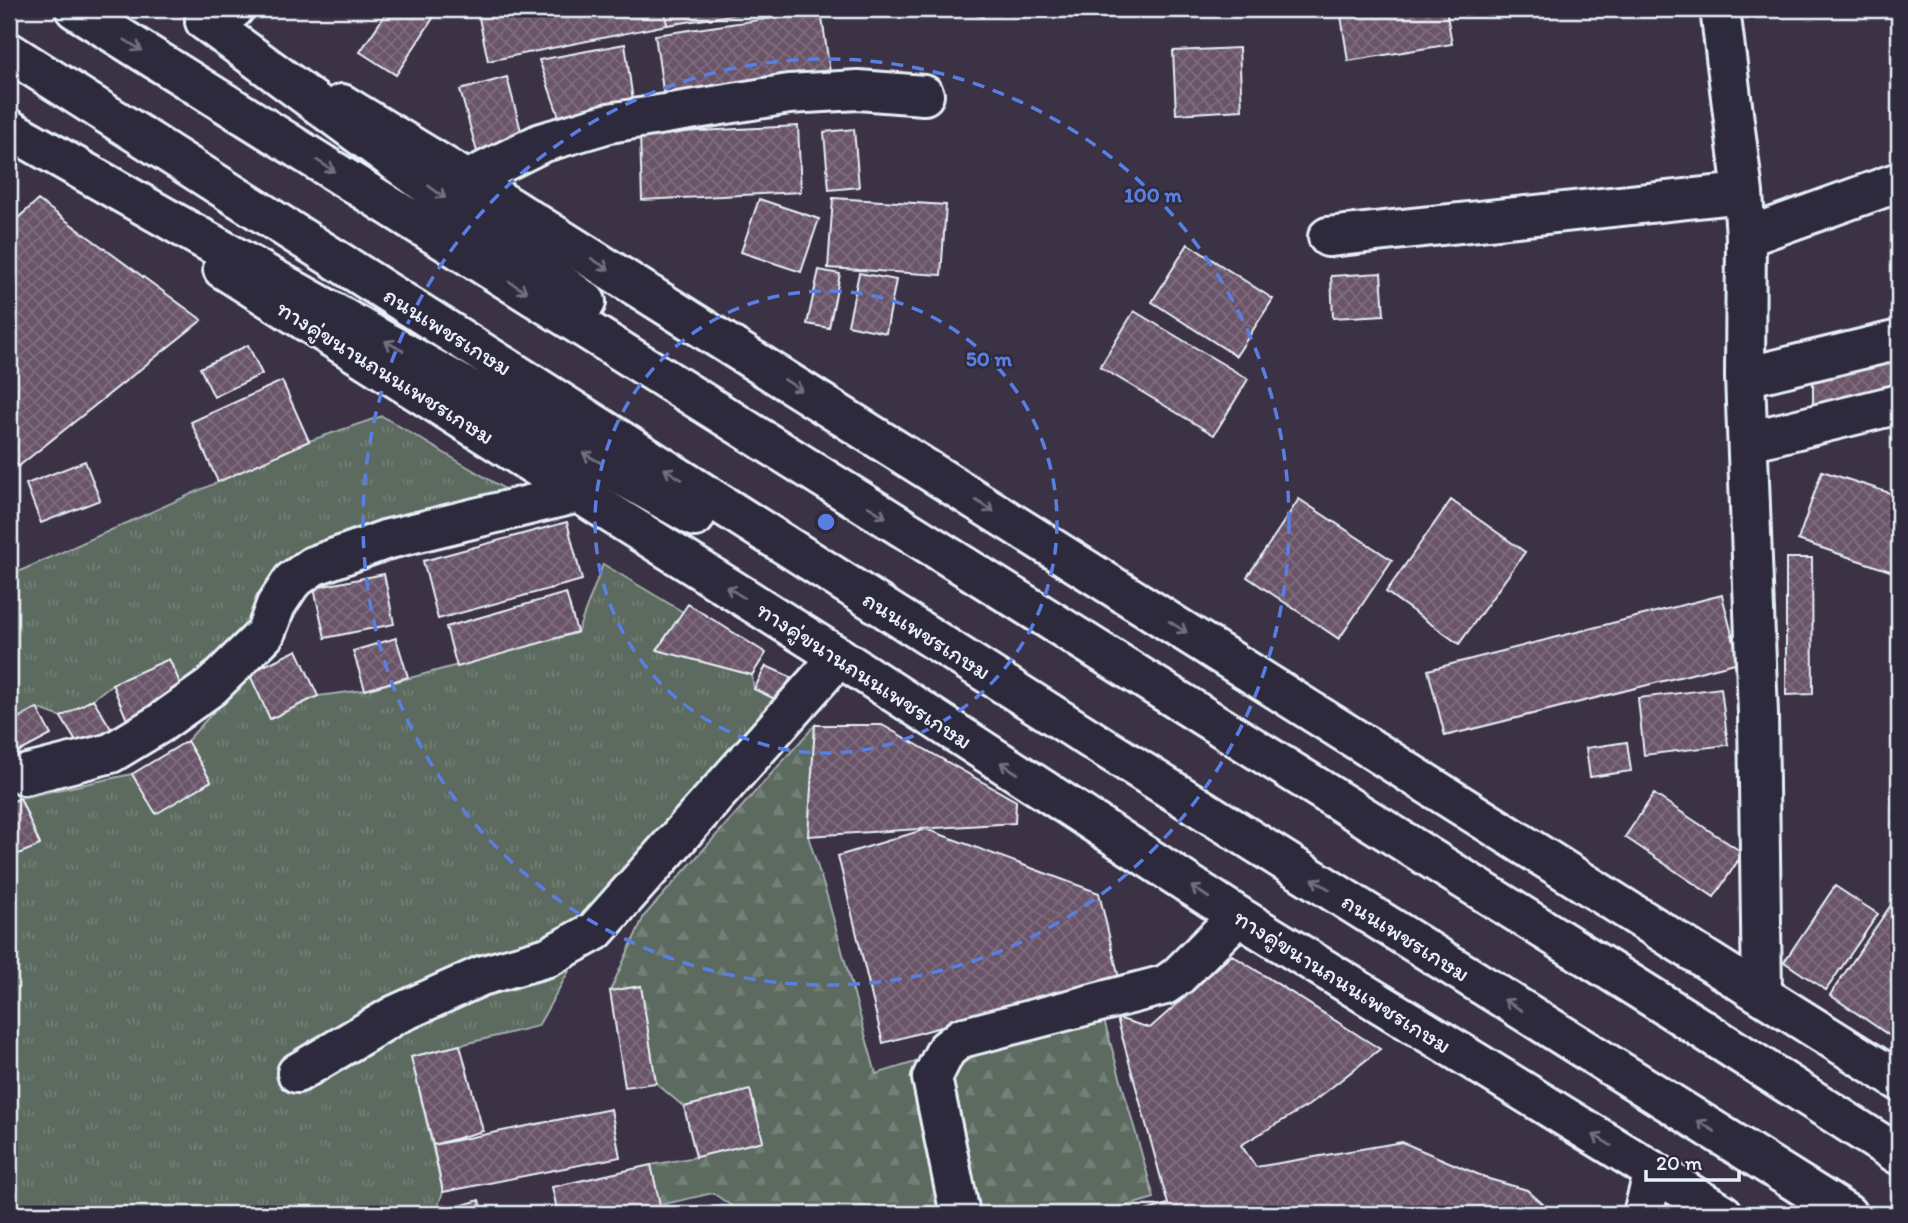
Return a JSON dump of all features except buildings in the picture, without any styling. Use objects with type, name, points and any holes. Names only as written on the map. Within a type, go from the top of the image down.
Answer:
[{"type":"main road","points":[[75,9],[1666,1006],[1899,1155]]},
{"type":"main road","points":[[1720,9],[1746,237],[1745,377],[1758,714],[1762,994]]},
{"type":"main road","points":[[209,13],[835,485]]},
{"type":"main road","points":[[209,13],[467,180],[1899,1081]]},
{"type":"main road","name":"ถนนเพชรเกษม","points":[[9,52],[1847,1214]]},
{"type":"main road","points":[[467,180],[541,144],[609,123],[789,94],[858,90],[924,94]]},
{"type":"main road","points":[[9,129],[1100,744]]},
{"type":"main road","name":"ทางคู่ขนานถนนเพชรเกษม","points":[[9,135],[839,657],[1238,916],[1723,1214]]},
{"type":"main road","points":[[1746,237],[1899,182]]},
{"type":"main road","points":[[1328,237],[1743,193]]},
{"type":"main road","points":[[1745,377],[1899,340]]},
{"type":"main road","points":[[1749,441],[1899,404]]},
{"type":"main road","points":[[24,775],[111,753],[159,724],[211,687],[265,634],[276,606],[292,581],[313,566],[385,540],[578,492]]},
{"type":"main road","points":[[297,1073],[395,1015],[481,976],[548,957],[595,931],[839,657]]},
{"type":"main road","points":[[960,1214],[932,1078],[946,1050],[961,1038],[1165,985],[1178,976],[1238,916]]},
{"type":"main road","points":[[1666,1006],[1899,1126]]},
{"type":"main road","points":[[1643,1214],[1654,1171]]},
{"type":"main road","points":[[1784,1175],[1838,1214]]},
{"type":"green space","points":[[382,416],[540,510],[317,570],[185,694],[169,659],[112,684],[93,699],[61,717],[37,708],[9,723],[9,576],[309,441]]},
{"type":"green space","points":[[603,564],[683,612],[657,650],[752,675],[754,689],[779,701],[611,896],[538,1026],[411,1057],[443,1192],[435,1214],[9,1214],[9,858],[40,844],[20,798],[132,774],[156,813],[211,782],[187,741],[249,673],[271,719],[318,696],[365,690],[577,633]]},
{"type":"green space","points":[[815,725],[808,836],[876,1074],[1100,1006],[1154,1198],[1100,1214],[743,1214],[713,1193],[660,1205],[651,1165],[762,1140],[750,1091],[684,1107],[656,1083],[641,986],[610,991],[644,916]]}]
